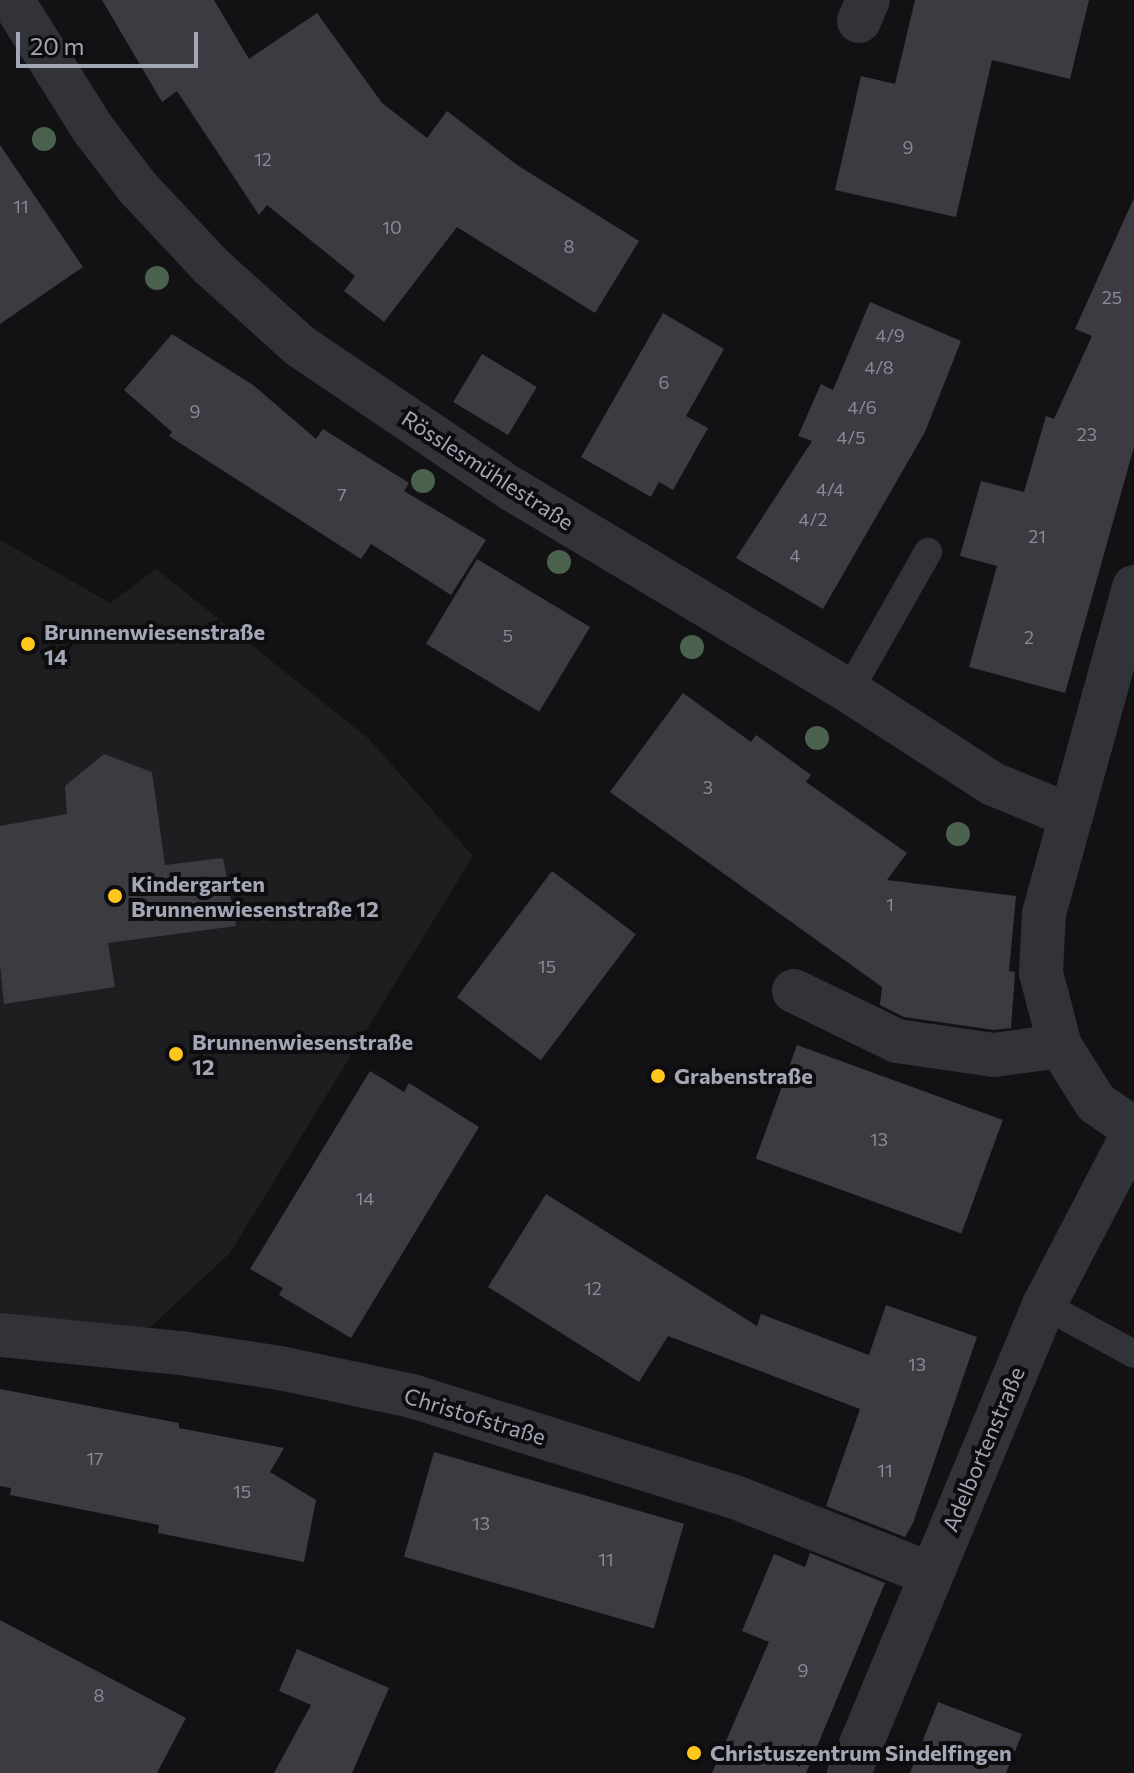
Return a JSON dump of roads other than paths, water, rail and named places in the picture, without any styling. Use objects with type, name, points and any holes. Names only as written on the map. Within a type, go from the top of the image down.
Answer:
[{"type":"street","name":"Rösslesmühlestraße","points":[[12,0],[93,129],[138,188],[212,267],[300,346],[510,488],[849,691],[993,784],[1071,816]]},
{"type":"street","points":[[1134,587],[1044,913],[1041,973],[1060,1046],[1096,1103],[1134,1131]]},
{"type":"street","points":[[794,991],[897,1041],[994,1055],[1060,1046]]},
{"type":"street","name":"Adelbortenstraße","points":[[849,1773],[1044,1305],[1134,1131]]},
{"type":"street","name":"Christofstraße","points":[[0,1335],[224,1359],[412,1396],[735,1497],[930,1574]]},
{"type":"lane","points":[[849,691],[928,552]]},
{"type":"lane","points":[[1044,1305],[1134,1354]]},
{"type":"place","name":"Brunnenwiesenstraße 14","points":[[28,644]]},
{"type":"place","name":"Kindergarten Brunnenwiesenstraße 12","points":[[115,896]]},
{"type":"place","name":"Brunnenwiesenstraße 12","points":[[176,1054]]},
{"type":"place","name":"Grabenstraße","points":[[658,1076]]},
{"type":"place","name":"Christuszentrum Sindelfingen","points":[[694,1753]]}]
